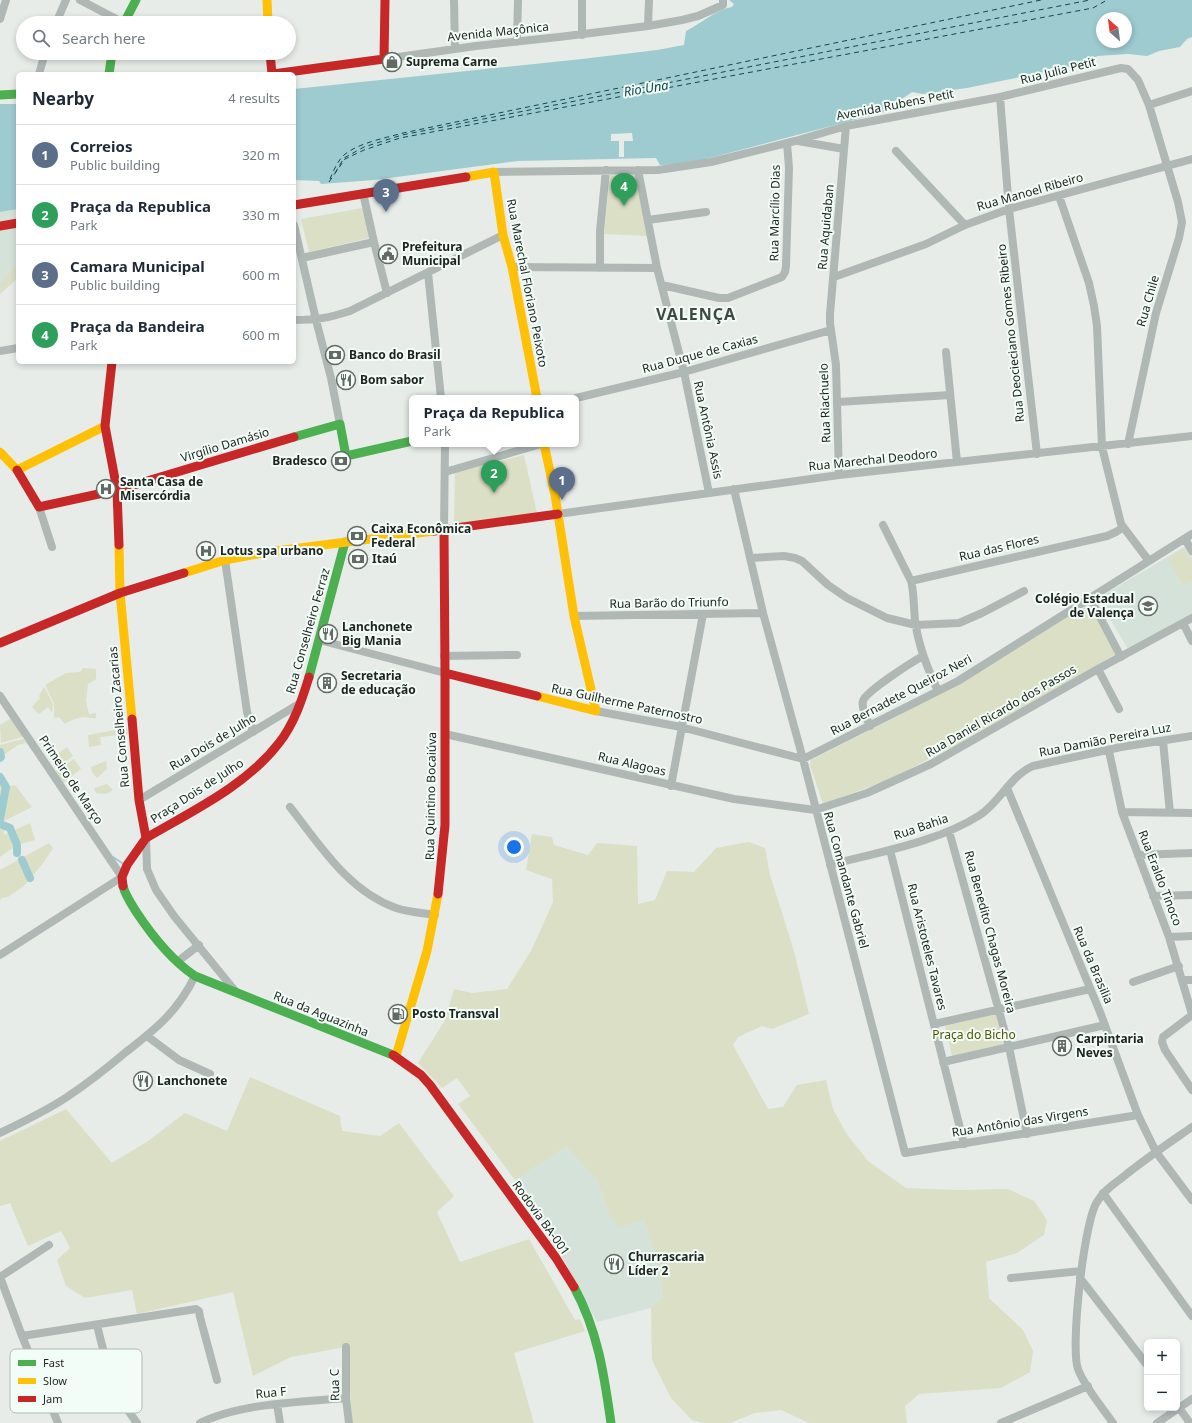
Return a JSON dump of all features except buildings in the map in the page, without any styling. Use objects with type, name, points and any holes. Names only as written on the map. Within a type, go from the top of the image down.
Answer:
[{"type":"main road","points":[[128,16],[136,0]]},
{"type":"main road","points":[[267,0],[268,16]]},
{"type":"main road","points":[[384,59],[385,0]]},
{"type":"main road","name":"Avenida Maçônica","points":[[287,72],[384,59]]},
{"type":"main road","points":[[109,72],[111,60]]},
{"type":"main road","points":[[271,60],[272,72]]},
{"type":"main road","points":[[0,95],[16,94]]},
{"type":"main road","points":[[296,205],[494,172]]},
{"type":"main road","name":"Rua Marechal Floriano Peixoto","points":[[494,172],[503,235],[512,267],[536,395]]},
{"type":"main road","points":[[0,226],[16,223]]},
{"type":"main road","name":"Rua Conselheiro Zacarias","points":[[112,364],[105,426],[117,490],[120,593],[139,800],[146,838]]},
{"type":"main road","points":[[340,424],[346,456],[409,442]]},
{"type":"main road","name":"Virgílio Damásio","points":[[39,507],[117,490],[241,452],[340,424]]},
{"type":"main road","points":[[16,470],[105,426]]},
{"type":"main road","points":[[543,447],[556,495],[574,616],[596,711]]},
{"type":"main road","points":[[0,452],[16,470],[39,507]]},
{"type":"main road","points":[[0,643],[120,593],[225,560],[268,552],[558,514]]},
{"type":"main road","name":"Rua Quintino Bocaiúva","points":[[396,1056],[422,968],[435,915],[443,858],[445,734],[444,530]]},
{"type":"main road","name":"Rua Conselheiro Ferraz","points":[[299,704],[310,675],[345,542]]},
{"type":"main road","name":"Rua Guilherme Paternostro","points":[[445,672],[596,711]]},
{"type":"main road","name":"Praça Dois de Julho","points":[[146,838],[220,793],[252,770],[269,755],[284,736],[299,704]]},
{"type":"main road","points":[[122,877],[127,865],[146,838]]},
{"type":"main road","name":"Rua da Aguazinha","points":[[122,877],[124,890],[139,917],[177,962],[195,976],[396,1056]]},
{"type":"main road","name":"Rodovia BA-001","points":[[396,1056],[421,1075],[443,1102],[556,1258],[573,1284],[589,1316],[600,1353],[611,1423]]},
{"type":"street","points":[[0,19],[6,0]]},
{"type":"street","points":[[59,16],[66,0]]},
{"type":"street","points":[[80,0],[111,16]]},
{"type":"street","points":[[454,0],[455,48]]},
{"type":"street","points":[[517,42],[518,0]]},
{"type":"street","points":[[582,0],[582,35]]},
{"type":"street","points":[[648,26],[649,0]]},
{"type":"street","name":"Avenida Maçônica","points":[[384,59],[455,48],[582,35],[648,26],[692,17],[723,2]]},
{"type":"street","points":[[40,72],[43,60]]},
{"type":"street","name":"Rua Julia Petit","points":[[1000,97],[1121,68]]},
{"type":"street","name":"Rua Chile","points":[[1121,68],[1128,69],[1133,74],[1149,105],[1168,166],[1181,217],[1181,228],[1156,313],[1128,444]]},
{"type":"street","points":[[1149,105],[1192,91]]},
{"type":"street","name":"Avenida Rubens Petit","points":[[494,172],[658,170],[678,168],[711,162],[791,142],[846,126],[1000,97]]},
{"type":"street","name":"Rua Deocieciano Gomes Ribeiro","points":[[1000,97],[1009,209],[1037,454]]},
{"type":"street","name":"Rua Aquidaban","points":[[830,330],[830,314],[846,126]]},
{"type":"street","name":"Avenida Rubens Petit","points":[[791,142],[844,149]]},
{"type":"street","name":"Rua Marcílio Dias","points":[[662,285],[719,298],[728,298],[782,277],[786,266],[791,142]]},
{"type":"street","points":[[896,151],[965,225]]},
{"type":"street","name":"Rua Manoel Ribeiro","points":[[834,276],[926,244],[965,225],[1009,209],[1192,159]]},
{"type":"street","points":[[600,268],[600,231],[606,170]]},
{"type":"street","name":"Rua Antônia Assis","points":[[638,170],[657,268],[684,372],[709,492]]},
{"type":"street","points":[[363,193],[387,293]]},
{"type":"street","points":[[1059,196],[1089,283],[1094,306],[1097,326],[1102,447],[1121,524],[1149,561]]},
{"type":"street","points":[[648,220],[706,212]]},
{"type":"street","points":[[296,233],[331,378],[340,424]]},
{"type":"street","points":[[296,320],[316,320],[350,311],[503,235]]},
{"type":"street","points":[[302,258],[374,242]]},
{"type":"street","points":[[512,267],[657,268]]},
{"type":"street","points":[[428,273],[441,395]]},
{"type":"street","name":"Rua Duque de Caxias","points":[[579,397],[684,372],[830,330]]},
{"type":"street","name":"Rua Riachuelo","points":[[830,330],[836,365],[839,475]]},
{"type":"street","points":[[0,351],[16,348]]},
{"type":"street","points":[[946,352],[957,462]]},
{"type":"street","points":[[838,402],[950,395]]},
{"type":"street","name":"Rua Marechal Deodoro","points":[[558,514],[839,475],[1192,436]]},
{"type":"street","points":[[444,530],[445,447]]},
{"type":"street","points":[[445,472],[532,447]]},
{"type":"street","name":"Rua Comandante Gabriel","points":[[734,489],[764,613],[905,1153]]},
{"type":"street","points":[[39,507],[52,547]]},
{"type":"street","name":"Rua das Flores","points":[[911,581],[1107,536],[1121,529],[1121,524]]},
{"type":"street","points":[[883,525],[911,581],[916,625],[923,656],[938,691]]},
{"type":"street","points":[[1188,537],[1192,551]]},
{"type":"street","name":"Rua Bernadete Queiroz Neri","points":[[803,759],[958,681],[1188,537]]},
{"type":"street","points":[[751,558],[784,556],[795,558],[802,561],[828,585],[847,598],[887,618],[916,625],[959,623],[982,614],[1024,591]]},
{"type":"street","points":[[225,560],[247,712],[253,732]]},
{"type":"street","points":[[1090,598],[1121,656]]},
{"type":"street","name":"Rua Barão do Triunfo","points":[[574,616],[764,613]]},
{"type":"street","points":[[672,786],[681,727],[703,614]]},
{"type":"street","name":"Rua Daniel Ricardo dos Passos","points":[[815,810],[867,793],[931,764],[1121,656],[1192,618]]},
{"type":"street","points":[[1183,623],[1192,642]]},
{"type":"street","points":[[319,640],[445,672]]},
{"type":"street","points":[[444,656],[517,655]]},
{"type":"street","points":[[870,726],[862,705],[864,698],[878,686],[923,656]]},
{"type":"street","points":[[1098,669],[1119,709]]},
{"type":"street","name":"Primeiro de Março","points":[[0,696],[122,877]]},
{"type":"street","name":"Rua Dois de Julho","points":[[139,800],[299,704]]},
{"type":"street","name":"Rua Guilherme Paternostro","points":[[596,711],[681,727],[803,759]]},
{"type":"street","name":"Rua Alagoas","points":[[445,734],[734,799],[815,810]]},
{"type":"street","name":"Rua Damião Pereira Luz","points":[[1007,788],[1022,773],[1033,766],[1192,736]]},
{"type":"street","points":[[1163,741],[1170,812]]},
{"type":"street","name":"Rua Eraldo Tinoco","points":[[1108,751],[1122,812],[1169,937],[1179,966],[1192,1014]]},
{"type":"street","name":"Rua Bahia","points":[[830,864],[890,850],[949,831],[982,814],[1007,788]]},
{"type":"street","name":"Rua da Brasilia","points":[[1007,788],[1105,1026],[1138,1116],[1156,1152],[1192,1200]]},
{"type":"street","points":[[290,807],[334,861],[363,891],[383,903],[396,908],[435,915]]},
{"type":"street","points":[[1122,812],[1192,813]]},
{"type":"street","name":"Rua Benedito Chagas Moreira","points":[[949,831],[1009,1047],[1027,1134]]},
{"type":"street","points":[[146,838],[148,869],[151,881],[156,890],[170,910],[238,994]]},
{"type":"street","name":"Rua Aristoteles Tavares","points":[[890,850],[964,1144]]},
{"type":"street","points":[[1138,855],[1192,853]]},
{"type":"street","points":[[0,955],[122,877]]},
{"type":"street","points":[[1153,896],[1192,895]]},
{"type":"street","points":[[1169,937],[1192,936]]},
{"type":"street","points":[[177,962],[199,946]]},
{"type":"street","points":[[1133,982],[1179,966]]},
{"type":"street","points":[[0,1133],[39,1114],[68,1096],[96,1077],[147,1036],[180,1002],[195,976]]},
{"type":"street","points":[[1183,980],[1192,980]]},
{"type":"street","points":[[934,1024],[1090,989]]},
{"type":"street","points":[[1192,1014],[1162,1038],[1162,1046],[1192,1090]]},
{"type":"street","points":[[943,1062],[1105,1026]]},
{"type":"street","points":[[147,1036],[179,1060],[210,1074]]},
{"type":"street","name":"Rua Antônio das Virgens","points":[[905,1153],[1138,1116]]},
{"type":"street","points":[[1113,1423],[1078,1370],[1076,1355],[1080,1275],[1092,1212],[1097,1201],[1103,1194],[1156,1152],[1192,1127]]},
{"type":"street","points":[[1103,1194],[1192,1316]]},
{"type":"street","points":[[27,1349],[1,1280],[49,1245]]},
{"type":"street","points":[[1011,1278],[1080,1275]]},
{"type":"street","points":[[1080,1275],[1144,1361]]},
{"type":"street","points":[[22,1336],[197,1309],[217,1380]]},
{"type":"street","points":[[97,1325],[102,1349]]},
{"type":"street","name":"Rua C","points":[[346,1347],[346,1398],[349,1423]]},
{"type":"street","points":[[1001,1423],[1088,1386]]},
{"type":"street","name":"Rua F","points":[[200,1423],[215,1420],[252,1407],[346,1398]]},
{"type":"street","points":[[1180,1405],[1192,1399]]},
{"type":"street","points":[[277,1404],[280,1423]]},
{"type":"street","points":[[1180,1409],[1190,1423]]},
{"type":"street","points":[[1157,1423],[1172,1411]]},
{"type":"street","points":[[54,1413],[58,1423]]},
{"type":"street","points":[[129,1413],[135,1423]]},
{"type":"shaded area","points":[[16,209],[16,265],[7,273],[0,284],[0,212]]},
{"type":"shaded area","name":"Colégio Estadual de Valença","points":[[1186,546],[1192,557],[1192,615],[1129,651],[1098,598]]},
{"type":"shaded area","points":[[566,1147],[597,1180],[608,1211],[644,1219],[656,1257],[663,1296],[651,1308],[597,1322],[550,1234],[515,1180]]},
{"type":"green space","points":[[610,175],[622,177],[635,175],[648,236],[604,234]]},
{"type":"green space","points":[[363,208],[369,238],[309,252],[301,219]]},
{"type":"green space","points":[[16,265],[16,280],[0,294],[0,284],[7,273]]},
{"type":"green space","points":[[524,455],[537,513],[454,525],[455,472]]},
{"type":"green space","points":[[1184,549],[1192,563],[1192,581],[1183,586],[1168,558]]},
{"type":"green space","points":[[1088,603],[1116,654],[976,735],[890,779],[823,804],[810,765],[811,760],[898,716]]},
{"type":"green space","points":[[83,668],[96,669],[96,679],[88,684],[86,701],[89,714],[96,713],[96,718],[83,717],[65,724],[59,717],[55,718],[54,703],[45,685],[66,673],[80,672]]},
{"type":"green space","points":[[44,687],[53,704],[52,713],[48,707],[39,714],[32,707],[40,698],[39,696]]},
{"type":"green space","points":[[13,717],[24,733],[22,737],[1,743],[0,725]]},
{"type":"green space","points":[[127,728],[128,734],[100,737],[101,745],[89,747],[88,735]]},
{"type":"green space","points":[[23,739],[26,743],[18,745],[1,757],[0,745]]},
{"type":"green space","points":[[67,747],[73,756],[57,767],[51,758]]},
{"type":"green space","points":[[74,759],[81,769],[62,784],[55,772]]},
{"type":"green space","points":[[106,761],[107,769],[97,778],[92,772],[91,767]]},
{"type":"green space","points":[[0,779],[6,787],[15,785],[32,807],[0,823]]},
{"type":"green space","points":[[107,784],[113,790],[106,794],[96,793],[94,788]]},
{"type":"green space","points":[[30,823],[35,840],[17,845],[0,857],[0,829],[5,824],[4,835]]},
{"type":"green space","points":[[532,834],[552,837],[554,845],[588,855],[597,843],[637,846],[638,904],[655,900],[667,871],[694,872],[716,848],[749,842],[765,848],[770,875],[794,951],[809,1014],[772,1029],[762,1026],[738,1037],[733,1045],[768,1109],[783,1107],[797,1085],[826,1080],[833,1109],[846,1133],[868,1161],[906,1188],[959,1190],[1008,1189],[1034,1201],[1047,1220],[1044,1235],[1017,1253],[986,1262],[989,1298],[1023,1330],[1033,1351],[1030,1372],[1001,1388],[919,1394],[905,1406],[907,1423],[809,1423],[781,1410],[755,1413],[730,1423],[704,1423],[692,1420],[671,1398],[652,1360],[651,1308],[663,1296],[656,1257],[644,1219],[618,1228],[608,1211],[597,1180],[566,1147],[515,1180],[458,1104],[470,1096],[457,1078],[442,1088],[418,1063],[445,1020],[454,989],[472,993],[507,989],[532,949],[553,902],[552,879],[526,870]]},
{"type":"green space","points":[[49,843],[53,848],[44,862],[24,886],[8,897],[0,900],[0,870]]},
{"type":"green space","name":"Praça do Bicho","points":[[996,1014],[1003,1044],[952,1056],[945,1026]]},
{"type":"green space","points":[[250,1077],[340,1116],[342,1131],[380,1136],[399,1123],[454,1196],[437,1212],[460,1262],[529,1239],[575,1320],[580,1319],[585,1331],[514,1353],[534,1423],[353,1423],[345,1347],[291,1357],[253,1376],[233,1292],[137,1314],[132,1290],[85,1298],[66,1286],[57,1260],[70,1248],[61,1231],[28,1246],[10,1203],[0,1206],[0,1141],[66,1109],[112,1163],[148,1141],[185,1113],[227,1131]]},
{"type":"water","name":"Rio Una","points":[[729,0],[1192,0],[1192,37],[1187,39],[1180,47],[1159,51],[1147,56],[1128,54],[1098,56],[1068,67],[967,88],[923,94],[912,92],[899,101],[892,110],[687,164],[660,165],[656,158],[518,161],[374,180],[321,184],[319,181],[296,180],[296,89],[582,59],[657,50],[684,45],[686,31],[714,14],[732,7],[734,4]]},
{"type":"water","points":[[0,104],[16,104],[16,209],[0,212]]},
{"type":"pier","points":[[632,133],[633,141],[624,141],[624,157],[619,157],[619,141],[611,141],[611,134]]},
{"type":"waterway","points":[[0,752],[0,758]]},
{"type":"waterway","points":[[0,777],[6,787],[0,819]]},
{"type":"waterway","points":[[0,824],[10,828],[17,845],[17,853]]},
{"type":"waterway","points":[[113,857],[122,863]]},
{"type":"waterway","points":[[22,860],[30,878]]},
{"type":"ferry route","points":[[330,179],[338,162],[347,152],[370,142],[403,133],[1041,0]]},
{"type":"ferry route","points":[[335,173],[344,158],[364,147],[402,135],[1090,0]]},
{"type":"ferry route","points":[[329,182],[345,159],[364,150],[400,138],[1093,8],[1107,0]]},
{"type":"traffic: fast","points":[[128,16],[136,0]]},
{"type":"traffic: fast","points":[[109,72],[111,60]]},
{"type":"traffic: fast","points":[[0,95],[16,94]]},
{"type":"traffic: fast","points":[[294,437],[340,424],[346,456],[409,442]]},
{"type":"traffic: fast","points":[[309,677],[345,542]]},
{"type":"traffic: fast","points":[[123,886],[131,903],[156,939],[178,963],[195,976],[393,1055]]},
{"type":"traffic: fast","points":[[574,1287],[589,1320],[599,1353],[611,1423]]},
{"type":"traffic: slow","points":[[267,0],[268,16]]},
{"type":"traffic: slow","points":[[466,177],[494,172],[503,235],[512,267],[536,395]]},
{"type":"traffic: slow","points":[[0,452],[17,470],[105,426]]},
{"type":"traffic: slow","points":[[537,696],[596,711],[574,616],[555,495],[545,447]]},
{"type":"traffic: slow","points":[[184,573],[225,560],[268,552],[434,531]]},
{"type":"traffic: slow","points":[[119,545],[120,593],[132,719]]},
{"type":"traffic: slow","points":[[396,1056],[427,951],[438,894]]},
{"type":"traffic: jam","points":[[288,72],[384,59],[385,0]]},
{"type":"traffic: jam","points":[[271,60],[272,72]]},
{"type":"traffic: jam","points":[[296,205],[466,177]]},
{"type":"traffic: jam","points":[[0,226],[16,223]]},
{"type":"traffic: jam","points":[[112,364],[105,426],[117,490],[119,545]]},
{"type":"traffic: jam","points":[[17,470],[39,507],[117,490],[294,437]]},
{"type":"traffic: jam","points":[[434,531],[558,514]]},
{"type":"traffic: jam","points":[[444,530],[445,673]]},
{"type":"traffic: jam","points":[[0,643],[120,593],[184,573]]},
{"type":"traffic: jam","points":[[438,894],[445,825],[445,673],[537,696]]},
{"type":"traffic: jam","points":[[146,838],[235,785],[266,758],[289,728],[309,677]]},
{"type":"traffic: jam","points":[[123,886],[122,877],[127,865],[146,838],[139,800],[132,719]]},
{"type":"traffic: jam","points":[[393,1055],[421,1075],[430,1085],[556,1258],[574,1287]]},
{"type":"place","name":"Suprema Carne","points":[[392,62]]},
{"type":"place","name":"Praça da Bandeira","points":[[624,206]]},
{"type":"place","name":"Camara Municipal","points":[[386,212]]},
{"type":"place","name":"Prefeitura Municipal","points":[[388,254]]},
{"type":"place","name":"Banco do Brasil","points":[[335,355]]},
{"type":"place","name":"Bom sabor","points":[[346,380]]},
{"type":"place","name":"Bradesco","points":[[341,461]]},
{"type":"place","name":"Santa Casa de Misercórdia","points":[[106,489]]},
{"type":"place","name":"Praça da Republica","points":[[494,493]]},
{"type":"place","name":"Correios","points":[[562,500]]},
{"type":"place","name":"Caixa Econômica Federal","points":[[357,536]]},
{"type":"place","name":"Lotus spa urbano","points":[[206,551]]},
{"type":"place","name":"Itaú","points":[[358,559]]},
{"type":"place","name":"Colégio Estadual de Valença","points":[[1148,606]]},
{"type":"place","name":"Lanchonete Big Mania","points":[[328,634]]},
{"type":"place","name":"Secretaria de educação","points":[[327,683]]},
{"type":"place","name":"Posto Transval","points":[[398,1014]]},
{"type":"place","name":"Carpintaria Neves","points":[[1062,1046]]},
{"type":"place","name":"Lanchonete","points":[[143,1081]]},
{"type":"place","name":"Churrascaria Líder 2","points":[[614,1264]]},
{"type":"district","name":"VALENÇA","points":[[696,314]]}]
